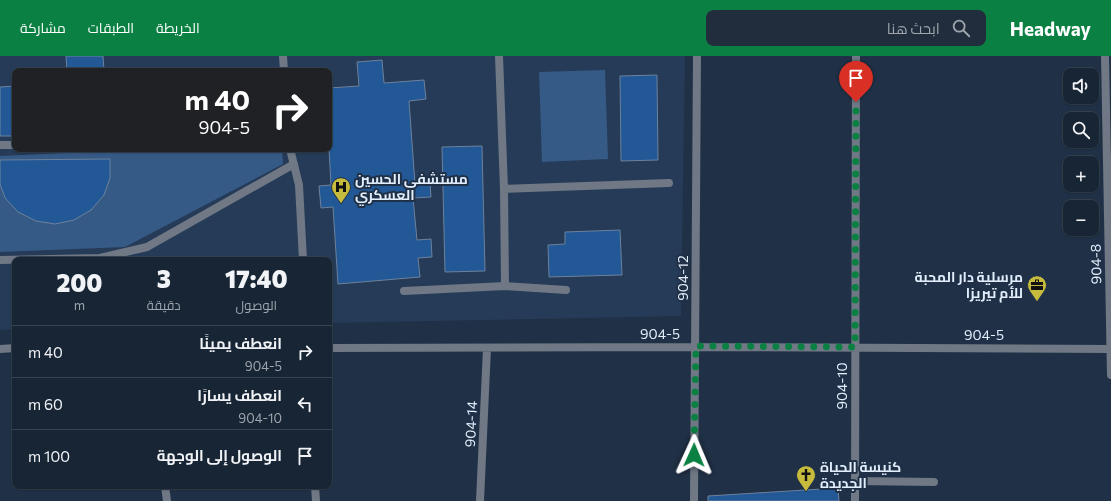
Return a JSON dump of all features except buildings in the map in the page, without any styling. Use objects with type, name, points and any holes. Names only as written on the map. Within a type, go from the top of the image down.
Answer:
[{"type":"street","points":[[283,56],[284,68]]},
{"type":"street","points":[[499,56],[504,189],[505,286]]},
{"type":"street","name":"904-12","points":[[694,501],[697,56]]},
{"type":"street","name":"904-10","points":[[855,501],[856,56]]},
{"type":"street","name":"904-8","points":[[1105,56],[1111,375]]},
{"type":"street","points":[[0,145],[12,145]]},
{"type":"street","points":[[291,152],[299,185],[303,257]]},
{"type":"street","points":[[104,257],[147,247],[294,164]]},
{"type":"street","points":[[504,189],[669,183]]},
{"type":"street","points":[[0,260],[12,260]]},
{"type":"street","points":[[404,291],[505,286],[566,290]]},
{"type":"street","name":"904-5","points":[[332,348],[696,346],[1111,349]]},
{"type":"street","points":[[0,349],[12,348]]},
{"type":"street","name":"904-14","points":[[480,501],[487,348]]},
{"type":"street","points":[[855,481],[934,482]]},
{"type":"street","points":[[165,489],[167,501]]},
{"type":"street","points":[[315,489],[316,501]]},
{"type":"shaded area","name":"مستشفى الحسين العسكري","points":[[0,56],[685,56],[681,316],[332,323],[332,257],[12,257],[12,329],[0,330]]},
{"type":"shaded area","points":[[605,70],[608,159],[542,162],[539,72]]},
{"type":"shaded area","points":[[88,152],[282,152],[283,164],[125,247],[0,252],[0,156]]},
{"type":"place","name":"مستشفى الحسين العسكري","points":[[341,204]]},
{"type":"place","name":"مرسلية دار المحبة للأم تيريزا","points":[[1037,302]]},
{"type":"place","name":"كنيسة الحياة الجديدة","points":[[806,492]]},
{"type":"route","points":[[694,455],[696,346],[855,347],[856,102]]}]
